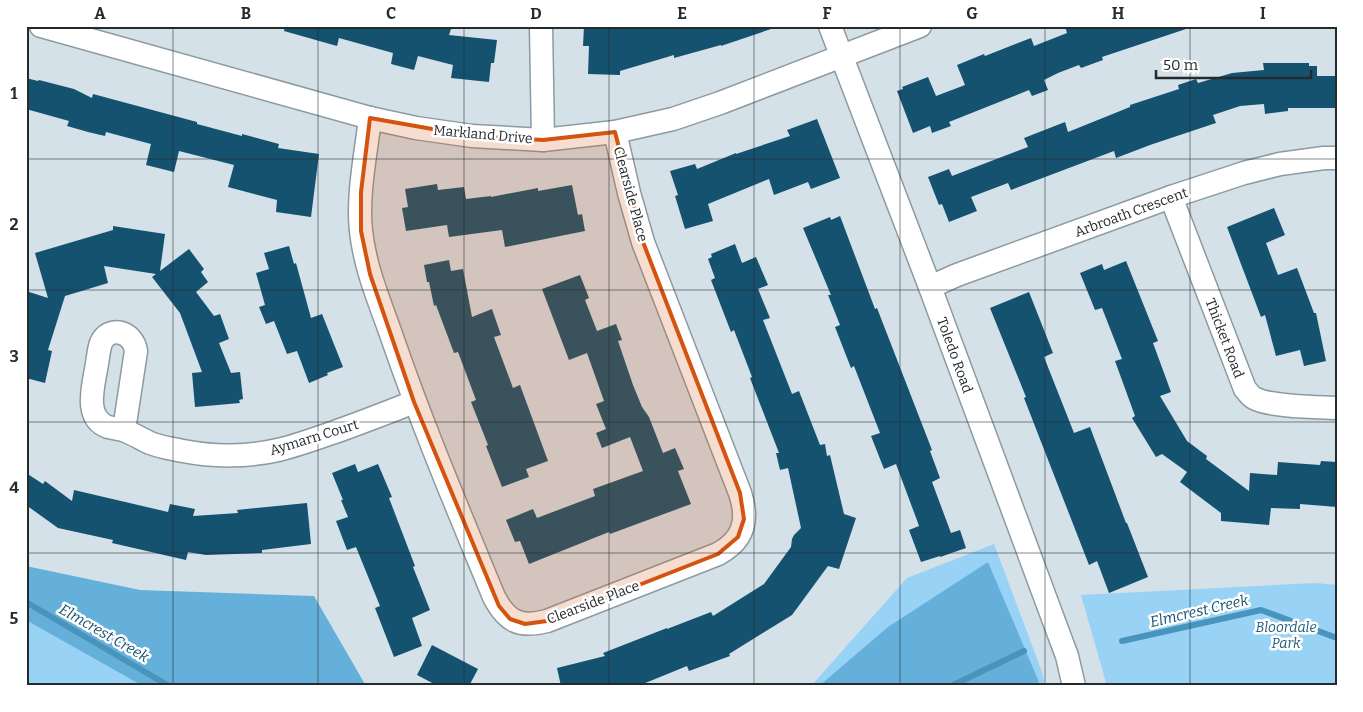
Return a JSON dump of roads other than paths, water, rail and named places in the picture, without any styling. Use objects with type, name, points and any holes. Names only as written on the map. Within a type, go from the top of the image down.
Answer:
[{"type":"street","name":"Markland Drive","points":[[41,26],[370,118],[416,128],[472,136],[543,140],[615,132],[673,119],[720,103],[920,26]]},
{"type":"street","points":[[541,26],[543,140]]},
{"type":"street","name":"Toledo Road","points":[[830,26],[930,287],[1067,656],[1074,686]]},
{"type":"street","name":"Clearside Place","points":[[370,118],[361,192],[361,231],[370,274],[414,402],[494,597],[505,615],[525,624],[547,621],[718,554],[729,548],[738,537],[744,519],[744,505],[643,242],[615,132]]},
{"type":"street","name":"Arbroath Crescent","points":[[930,287],[957,275],[1171,197],[1244,173],[1280,164],[1337,158]]},
{"type":"street","name":"Thicket Road","points":[[1171,197],[1245,389],[1252,397],[1276,404],[1337,408]]},
{"type":"street","name":"Aymarn Court","points":[[124,430],[152,444],[185,452],[243,455],[279,450],[297,445],[414,402]]},
{"type":"waterway","name":"Elmcrest Creek","points":[[26,602],[169,686]]},
{"type":"waterway","name":"Elmcrest Creek","points":[[1122,641],[1261,610],[1337,638]]},
{"type":"waterway","name":"Elmcrest Creek","points":[[951,686],[1024,651]]},
{"type":"park label","name":"Bloordale Park","points":[[1286,636]]}]
